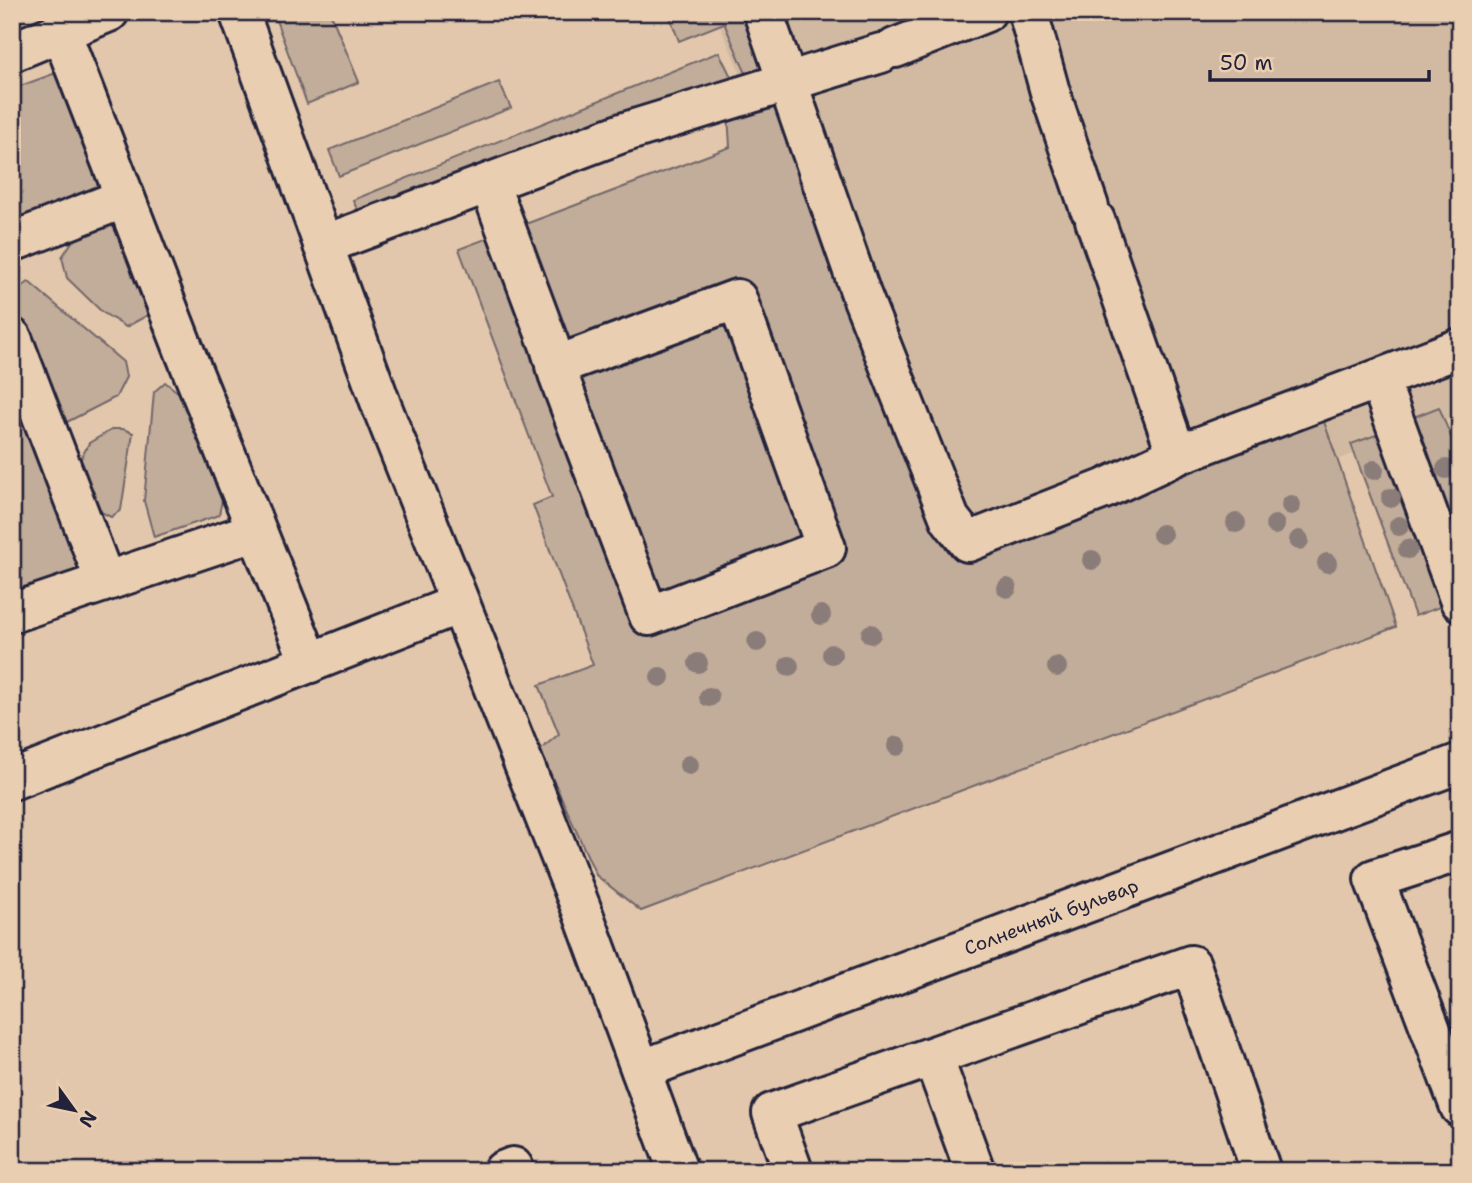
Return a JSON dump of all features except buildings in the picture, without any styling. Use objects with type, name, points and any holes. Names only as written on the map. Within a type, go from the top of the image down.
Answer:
[{"type":"street","points":[[12,52],[109,12]]},
{"type":"street","points":[[239,12],[387,419],[581,908],[678,1171]]},
{"type":"street","points":[[763,12],[866,307],[950,519],[968,542],[1104,489],[1177,456],[1460,348]]},
{"type":"street","points":[[323,246],[622,133],[888,51],[986,12]]},
{"type":"street","points":[[1028,12],[1050,92],[1177,456]]},
{"type":"street","points":[[61,32],[310,663]]},
{"type":"street","points":[[489,183],[550,344],[555,366],[649,615],[827,548],[737,299],[555,366]]},
{"type":"street","points":[[12,242],[125,198]]},
{"type":"street","points":[[12,338],[105,581]]},
{"type":"street","points":[[1378,379],[1460,601]]},
{"type":"street","points":[[12,613],[256,531]]},
{"type":"street","points":[[12,780],[459,604]]},
{"type":"street","name":"Солнечный бульвар","points":[[641,1070],[1460,763]]},
{"type":"street","points":[[1460,851],[1374,879],[1460,1107]]},
{"type":"street","points":[[793,1171],[772,1113],[1191,965],[1261,1171]]},
{"type":"street","points":[[933,1057],[975,1171]]},
{"type":"street","points":[[503,1171],[513,1167],[514,1171]]},
{"type":"shaded area","points":[[273,12],[330,12],[359,82],[307,104]]},
{"type":"shaded area","points":[[668,12],[754,12],[777,74],[751,85],[724,23],[679,41]]},
{"type":"shaded area","points":[[714,12],[1460,12],[1460,415],[944,604],[762,124]]},
{"type":"shaded area","points":[[719,52],[734,83],[361,219],[353,200]]},
{"type":"shaded area","points":[[64,70],[107,181],[99,194],[12,227],[12,89]]},
{"type":"shaded area","points":[[499,82],[511,108],[339,176],[329,150]]},
{"type":"shaded area","points":[[783,101],[950,540],[1322,416],[1396,627],[641,911],[596,875],[540,750],[559,734],[539,685],[593,665],[533,505],[552,497],[459,249],[730,147],[728,114]]},
{"type":"shaded area","points":[[106,222],[120,232],[132,275],[148,315],[126,327],[102,312],[67,278],[62,257],[74,239]]},
{"type":"shaded area","points":[[29,282],[123,362],[126,377],[116,397],[63,424],[12,293]]},
{"type":"shaded area","points":[[12,371],[84,573],[12,604]]},
{"type":"shaded area","points":[[165,382],[179,393],[222,500],[219,515],[154,537],[144,501],[154,392]]},
{"type":"shaded area","points":[[1439,407],[1460,460],[1460,543],[1411,418]]},
{"type":"shaded area","points":[[113,429],[133,433],[121,510],[111,517],[101,512],[83,480],[80,460],[89,443]]},
{"type":"shaded area","points":[[1384,432],[1448,604],[1415,616],[1351,444]]}]
